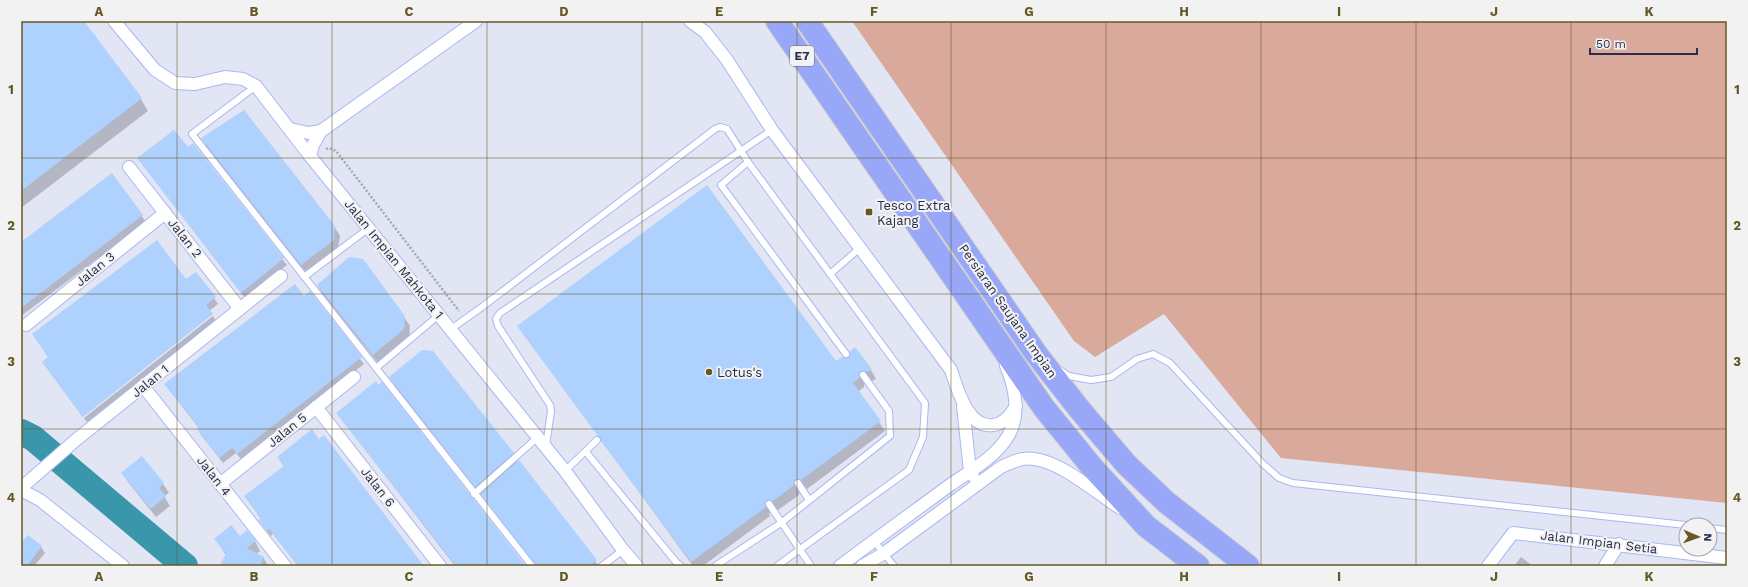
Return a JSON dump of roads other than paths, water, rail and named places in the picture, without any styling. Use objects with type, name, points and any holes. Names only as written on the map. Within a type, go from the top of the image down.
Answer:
[{"type":"highway","name":"Persiaran Saujana Impian","points":[[777,21],[990,332],[1044,408],[1092,467],[1146,526],[1198,566]]},
{"type":"highway","name":"Persiaran Saujana Impian","points":[[807,21],[1038,355],[1080,410],[1126,464],[1166,502],[1248,566]]},
{"type":"street","name":"Jalan Impian Mahkota 1","points":[[114,21],[155,70],[175,83],[194,84],[225,77],[243,79],[256,86],[546,447],[623,550],[637,566]]},
{"type":"street","points":[[290,129],[309,133],[321,131],[476,21]]},
{"type":"street","points":[[690,21],[705,32],[727,60],[772,130],[951,370],[963,403],[972,417],[985,426],[995,425],[1004,421],[1016,406]]},
{"type":"street","points":[[312,157],[314,145],[321,131]]},
{"type":"street","name":"Jalan 2","points":[[129,168],[240,309]]},
{"type":"street","name":"Jalan 3","points":[[26,325],[164,213]]},
{"type":"street","name":"Jalan 1","points":[[21,489],[77,439],[281,276]]},
{"type":"street","points":[[840,566],[970,471],[997,450],[1009,435],[1014,422],[1016,406],[1011,377],[990,332]]},
{"type":"street","name":"Jalan 5","points":[[220,484],[354,377]]},
{"type":"street","name":"Jalan 4","points":[[143,386],[284,566]]},
{"type":"street","points":[[963,403],[970,471],[978,484]]},
{"type":"street","name":"Jalan 6","points":[[316,407],[440,566]]},
{"type":"street","points":[[862,566],[883,554],[1001,467],[1018,460],[1033,458],[1048,462],[1060,468],[1146,526]]},
{"type":"street","points":[[21,489],[40,500],[122,566]]},
{"type":"street","name":"Jalan Impian Setia","points":[[1488,566],[1513,532],[1727,558]]},
{"type":"street","points":[[1605,566],[1619,544]]},
{"type":"lane","points":[[256,86],[192,134],[532,566]]},
{"type":"lane","points":[[450,329],[715,129],[720,127],[727,129],[740,151],[925,403],[923,437],[909,470],[778,566]]},
{"type":"lane","points":[[546,447],[550,405],[498,326],[496,319],[500,313],[772,130]]},
{"type":"lane","points":[[748,162],[721,185],[846,354]]},
{"type":"lane","points":[[304,277],[369,228]]},
{"type":"lane","points":[[830,274],[860,248]]},
{"type":"lane","points":[[376,368],[439,315]]},
{"type":"lane","points":[[1038,355],[1069,376],[1091,380],[1111,377],[1137,359],[1153,354],[1170,362],[1262,463],[1279,478],[1293,483],[1678,524]]},
{"type":"lane","points":[[715,566],[781,523],[890,436],[889,411],[863,375]]},
{"type":"lane","points":[[474,494],[538,437]]},
{"type":"lane","points":[[565,471],[597,440]]},
{"type":"lane","points":[[586,452],[681,566]]},
{"type":"lane","points":[[798,483],[809,500]]},
{"type":"lane","points":[[769,504],[811,566]]},
{"type":"lane","points":[[874,541],[894,566]]},
{"type":"lane","points":[[602,566],[623,550]]},
{"type":"waterway","points":[[21,432],[33,438],[185,566]]},
{"type":"place","name":"Tesco Extra Kajang","points":[[869,212]]},
{"type":"place","name":"Lotus's","points":[[709,372]]}]
